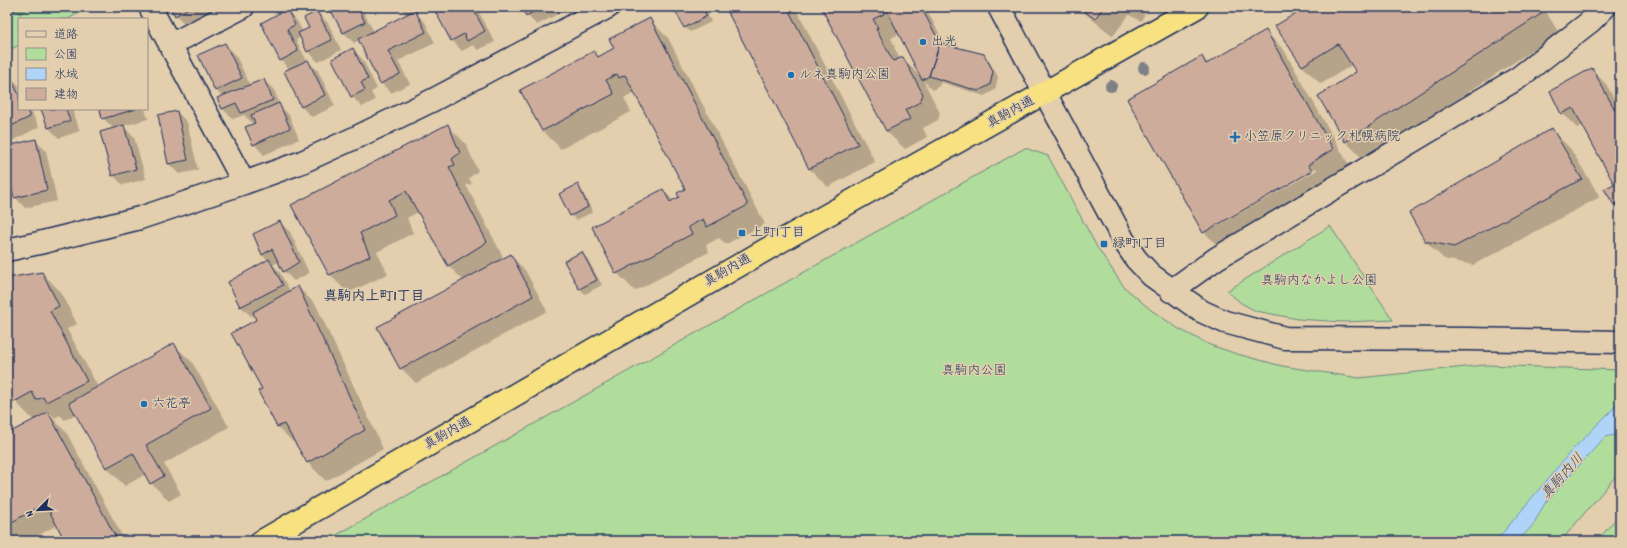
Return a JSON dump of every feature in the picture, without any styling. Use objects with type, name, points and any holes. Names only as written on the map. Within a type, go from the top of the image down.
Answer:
[{"type":"highway","name":"真駒内通","points":[[262,541],[788,237],[1045,94],[1197,7]]},
{"type":"street","points":[[150,7],[244,183]]},
{"type":"street","points":[[170,46],[243,7]]},
{"type":"street","points":[[7,250],[39,244],[140,218],[302,162],[413,110],[608,7]]},
{"type":"street","points":[[999,7],[1124,241],[1136,260],[1151,275],[1171,291],[1201,311],[1225,322],[1284,338],[1620,342]]},
{"type":"street","points":[[1171,291],[1217,258],[1472,107],[1518,78],[1592,12]]},
{"type":"green space","points":[[7,7],[90,7],[70,18],[18,18],[18,46],[7,51]]},
{"type":"green space","name":"真駒内公園","points":[[1025,148],[1048,156],[1097,247],[1124,287],[1151,310],[1179,329],[1210,345],[1282,366],[1359,378],[1485,365],[1620,370],[1620,471],[1561,541],[326,541]]},
{"type":"green space","name":"真駒内なかよし公園","points":[[1330,226],[1393,320],[1343,322],[1298,319],[1256,311],[1241,303],[1227,291]]},
{"type":"green space","points":[[1620,514],[1620,541],[1597,541]]},
{"type":"water","name":"真駒内川","points":[[1620,400],[1620,434],[1605,437],[1545,503],[1533,525],[1518,541],[1496,541],[1571,451]]},
{"type":"building","points":[[11,7],[20,7],[14,11]]},
{"type":"building","points":[[170,7],[190,7],[175,16]]},
{"type":"building","points":[[329,7],[357,7],[365,22],[343,33]]},
{"type":"building","points":[[433,7],[472,7],[485,31],[467,41],[464,34],[451,41]]},
{"type":"building","points":[[521,7],[542,7],[526,16]]},
{"type":"building","points":[[702,7],[707,16],[684,28],[674,8]]},
{"type":"building","name":"ルネ真駒内公園","points":[[725,7],[787,7],[858,144],[809,169]]},
{"type":"building","points":[[821,7],[880,7],[884,14],[873,19],[878,28],[876,29],[893,61],[903,57],[923,94],[920,102],[905,110],[910,119],[886,131]]},
{"type":"building","points":[[885,7],[921,7],[940,43],[929,76],[922,80]]},
{"type":"building","points":[[1079,7],[1103,7],[1095,19]]},
{"type":"building","points":[[1306,7],[1537,7],[1541,14],[1345,142],[1318,96],[1356,72],[1338,44],[1302,66],[1275,26]]},
{"type":"building","points":[[287,9],[295,25],[287,29],[298,51],[280,61],[261,23]]},
{"type":"building","points":[[415,10],[426,32],[388,51],[400,74],[380,84],[358,39]]},
{"type":"building","points":[[317,11],[332,40],[307,52],[298,33],[309,28],[304,18]]},
{"type":"building","points":[[650,18],[748,205],[707,227],[703,219],[688,227],[692,234],[616,274],[592,227],[663,189],[670,202],[679,197],[677,193],[685,189],[625,75],[619,78],[617,74],[606,80],[614,94],[542,131],[520,90],[594,51],[598,57],[614,48],[609,39]]},
{"type":"building","points":[[1266,30],[1333,149],[1308,165],[1312,171],[1203,233],[1127,99],[1202,56],[1206,64]]},
{"type":"building","points":[[225,43],[242,78],[215,91],[198,55]]},
{"type":"building","points":[[940,43],[984,54],[993,71],[990,85],[978,91],[929,76]]},
{"type":"building","points":[[353,48],[368,79],[361,82],[365,90],[351,97],[332,59]]},
{"type":"building","points":[[308,60],[325,95],[301,107],[284,71]]},
{"type":"building","points":[[1592,68],[1620,119],[1620,202],[1614,205],[1604,189],[1614,184],[1573,108],[1561,114],[1550,91]]},
{"type":"building","points":[[7,71],[18,93],[18,110],[26,110],[30,117],[7,128]]},
{"type":"building","points":[[264,79],[273,100],[241,113],[236,103],[222,109],[217,98]]},
{"type":"building","points":[[279,103],[290,128],[253,145],[245,127],[255,123],[251,115]]},
{"type":"building","points":[[41,110],[66,110],[70,121],[48,128]]},
{"type":"building","points":[[100,110],[133,110],[102,119]]},
{"type":"building","points":[[177,111],[188,160],[168,164],[158,115]]},
{"type":"building","points":[[448,124],[460,153],[452,159],[455,165],[449,167],[487,242],[448,266],[406,191],[389,200],[395,215],[360,233],[370,256],[329,275],[291,205]]},
{"type":"building","points":[[124,125],[136,169],[112,176],[100,132]]},
{"type":"building","points":[[1552,128],[1582,179],[1454,247],[1425,241],[1409,213]]},
{"type":"building","points":[[36,139],[47,190],[14,198],[7,167],[7,146]]},
{"type":"building","points":[[578,184],[588,207],[570,216],[559,194]]},
{"type":"building","points":[[280,221],[299,262],[283,272],[272,249],[262,255],[253,234]]},
{"type":"building","points":[[582,252],[597,280],[579,289],[564,261]]},
{"type":"building","points":[[511,254],[533,296],[400,369],[377,327]]},
{"type":"building","points":[[269,259],[283,285],[240,307],[228,282]]},
{"type":"building","points":[[42,272],[59,306],[50,311],[87,381],[46,402],[43,397],[36,400],[32,392],[14,402],[7,389],[7,278]]},
{"type":"building","points":[[298,286],[365,430],[307,463],[284,424],[277,427],[258,391],[262,389],[231,333],[256,320],[253,312]]},
{"type":"building","points":[[174,343],[211,408],[146,445],[164,476],[150,484],[133,453],[106,468],[69,403]]},
{"type":"building","points":[[48,412],[118,541],[65,541],[45,503],[7,525],[7,434]]},
{"type":"place","name":"出光","points":[[923,42]]},
{"type":"place","name":"ルネ真駒内公園","points":[[791,75]]},
{"type":"place","name":"小笠原クリニック札幌病院","points":[[1235,137]]},
{"type":"place","name":"上町1丁目","points":[[742,233]]},
{"type":"place","name":"緑町1丁目","points":[[1104,244]]},
{"type":"place","name":"六花亭","points":[[144,404]]},
{"type":"district","name":"真駒内上町1丁目","points":[[374,297]]}]
